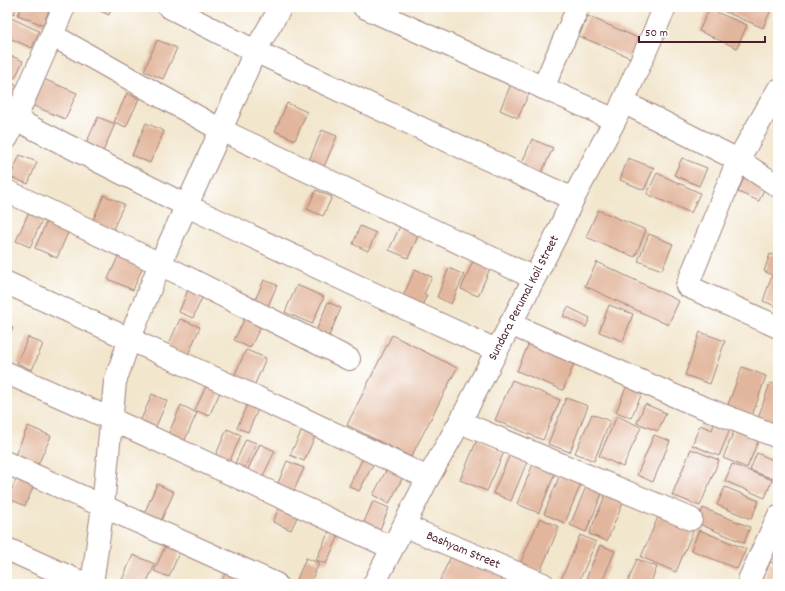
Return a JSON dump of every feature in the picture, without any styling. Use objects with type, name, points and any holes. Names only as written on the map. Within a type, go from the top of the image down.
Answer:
[{"type":"street","points":[[64,7],[10,129],[187,206],[496,350]]},
{"type":"street","points":[[169,7],[255,51],[573,199]]},
{"type":"street","points":[[92,584],[103,506],[115,382],[130,338],[160,264],[255,51],[281,7]]},
{"type":"street","points":[[364,7],[543,88],[619,111],[738,160],[778,186]]},
{"type":"street","points":[[543,88],[578,7]]},
{"type":"street","name":"Sundara Perumal Koil Street","points":[[374,584],[405,526],[428,478],[460,422],[556,236],[573,199],[619,111],[665,7]]},
{"type":"street","points":[[52,35],[221,130],[534,278]]},
{"type":"street","points":[[778,90],[738,160],[687,286],[778,327]]},
{"type":"street","points":[[7,191],[160,264],[349,359]]},
{"type":"street","points":[[7,283],[130,338],[428,478]]},
{"type":"street","points":[[510,324],[682,399],[778,437]]},
{"type":"street","points":[[7,373],[392,548]]},
{"type":"street","points":[[460,422],[692,519]]},
{"type":"street","points":[[7,463],[276,584]]},
{"type":"street","points":[[750,580],[778,517]]},
{"type":"street","name":"Bashyam Street","points":[[405,526],[543,584]]},
{"type":"street","points":[[8,553],[85,584]]},
{"type":"building","points":[[7,7],[17,7],[14,14],[7,11]]},
{"type":"building","points":[[21,7],[50,7],[43,25],[18,15]]},
{"type":"building","points":[[92,7],[112,7],[109,15]]},
{"type":"building","points":[[714,7],[772,7],[763,28]]},
{"type":"building","points":[[709,9],[747,25],[737,48],[699,31]]},
{"type":"building","points":[[588,16],[647,42],[638,61],[579,36]]},
{"type":"building","points":[[11,18],[39,31],[32,48],[7,37],[7,28]]},
{"type":"building","points":[[157,40],[177,48],[163,79],[144,71]]},
{"type":"building","points":[[7,54],[23,61],[15,78],[7,74]]},
{"type":"building","points":[[41,78],[77,93],[65,119],[29,104]]},
{"type":"building","points":[[7,81],[24,89],[7,114]]},
{"type":"building","points":[[511,84],[530,91],[518,118],[500,110]]},
{"type":"building","points":[[127,93],[139,99],[126,127],[114,122]]},
{"type":"building","points":[[287,103],[307,112],[295,140],[275,131]]},
{"type":"building","points":[[98,117],[115,124],[101,156],[84,148]]},
{"type":"building","points":[[146,123],[164,131],[150,163],[132,155]]},
{"type":"building","points":[[322,130],[337,136],[323,169],[308,163]]},
{"type":"building","points":[[532,139],[553,148],[540,176],[520,168]]},
{"type":"building","points":[[20,155],[37,162],[28,184],[10,177]]},
{"type":"building","points":[[628,158],[654,168],[644,190],[620,180]]},
{"type":"building","points":[[682,158],[707,168],[699,186],[674,175]]},
{"type":"building","points":[[657,173],[700,193],[691,213],[647,194]]},
{"type":"building","points":[[744,178],[765,187],[759,201],[738,192]]},
{"type":"building","points":[[316,190],[332,197],[323,216],[307,209]]},
{"type":"building","points":[[104,195],[124,204],[110,236],[90,227]]},
{"type":"building","points":[[598,210],[646,230],[635,257],[586,237]]},
{"type":"building","points":[[28,214],[42,220],[30,247],[16,241]]},
{"type":"building","points":[[48,218],[70,228],[57,258],[35,248]]},
{"type":"building","points":[[402,222],[421,230],[408,258],[389,250]]},
{"type":"building","points":[[360,226],[376,233],[368,251],[353,244]]},
{"type":"building","points":[[649,234],[673,244],[662,270],[638,261]]},
{"type":"building","points":[[120,252],[144,263],[133,290],[108,279]]},
{"type":"building","points":[[770,254],[778,256],[778,307],[763,301],[772,275],[764,271]]},
{"type":"building","points":[[475,256],[492,264],[478,296],[461,289]]},
{"type":"building","points":[[597,262],[679,301],[668,325],[585,286]]},
{"type":"building","points":[[449,268],[464,275],[451,304],[437,297]]},
{"type":"building","points":[[415,269],[432,277],[424,294],[427,295],[420,310],[401,301]]},
{"type":"building","points":[[264,280],[277,285],[268,306],[255,300]]},
{"type":"building","points":[[190,285],[205,291],[193,318],[179,312]]},
{"type":"building","points":[[297,285],[324,297],[312,324],[285,312]]},
{"type":"building","points":[[328,302],[341,308],[329,336],[316,331]]},
{"type":"building","points":[[609,305],[633,314],[623,341],[599,332]]},
{"type":"building","points":[[568,307],[590,318],[586,327],[563,316]]},
{"type":"building","points":[[248,312],[264,320],[250,348],[234,340]]},
{"type":"building","points":[[180,319],[200,327],[188,355],[168,346]]},
{"type":"building","points":[[7,325],[13,328],[7,342]]},
{"type":"building","points":[[700,332],[725,341],[710,384],[685,375]]},
{"type":"building","points":[[392,335],[457,368],[411,457],[347,425]]},
{"type":"building","points":[[28,337],[43,344],[32,370],[17,363]]},
{"type":"building","points":[[531,338],[577,357],[563,390],[517,371]]},
{"type":"building","points":[[246,350],[266,358],[252,391],[231,383]]},
{"type":"building","points":[[742,367],[766,376],[751,419],[726,410]]},
{"type":"building","points":[[209,380],[223,386],[209,416],[195,410]]},
{"type":"building","points":[[512,380],[560,400],[543,440],[495,420]]},
{"type":"building","points":[[770,383],[778,385],[778,429],[757,421]]},
{"type":"building","points":[[627,385],[643,391],[631,418],[616,412]]},
{"type":"building","points":[[152,394],[167,401],[155,429],[140,422]]},
{"type":"building","points":[[566,398],[588,406],[570,452],[548,444]]},
{"type":"building","points":[[248,402],[259,407],[248,432],[237,428]]},
{"type":"building","points":[[645,404],[666,413],[658,431],[637,423]]},
{"type":"building","points":[[181,405],[197,413],[184,442],[168,435]]},
{"type":"building","points":[[592,414],[610,421],[594,461],[575,453]]},
{"type":"building","points":[[617,416],[641,427],[623,467],[599,456]]},
{"type":"building","points":[[717,416],[733,422],[719,456],[692,445],[700,425],[712,430]]},
{"type":"building","points":[[737,424],[761,434],[747,468],[723,458]]},
{"type":"building","points":[[28,426],[51,436],[37,467],[14,457]]},
{"type":"building","points":[[304,426],[317,432],[304,461],[290,455]]},
{"type":"building","points":[[227,429],[241,435],[228,465],[214,459]]},
{"type":"building","points":[[654,435],[670,441],[653,482],[637,475]]},
{"type":"building","points":[[246,439],[256,443],[243,472],[233,468]]},
{"type":"building","points":[[477,440],[504,452],[487,491],[460,480]]},
{"type":"building","points":[[260,444],[275,451],[261,480],[246,473]]},
{"type":"building","points":[[691,449],[719,460],[700,506],[672,495]]},
{"type":"building","points":[[511,452],[528,459],[511,501],[493,493]]},
{"type":"building","points":[[757,453],[775,461],[778,453],[778,481],[750,470]]},
{"type":"building","points":[[364,456],[375,461],[359,491],[349,486]]},
{"type":"building","points":[[287,461],[304,468],[292,495],[276,488]]},
{"type":"building","points":[[533,464],[555,473],[539,513],[517,504]]},
{"type":"building","points":[[732,464],[772,480],[765,498],[725,481]]},
{"type":"building","points":[[388,467],[404,475],[389,504],[373,495]]},
{"type":"building","points":[[561,472],[582,481],[565,523],[544,514]]},
{"type":"building","points":[[19,473],[36,481],[25,506],[8,498]]},
{"type":"building","points":[[588,482],[604,489],[586,532],[570,525]]},
{"type":"building","points":[[157,484],[174,492],[160,523],[143,516]]},
{"type":"building","points":[[725,487],[759,501],[751,519],[717,505]]},
{"type":"building","points":[[607,491],[625,498],[607,541],[589,534]]},
{"type":"building","points":[[373,501],[389,508],[378,534],[362,527]]},
{"type":"building","points":[[281,503],[300,511],[291,530],[273,522]]},
{"type":"building","points":[[703,508],[750,527],[744,543],[697,523]]},
{"type":"building","points":[[661,510],[696,524],[676,572],[641,557]]},
{"type":"building","points":[[540,518],[559,527],[540,572],[520,564]]},
{"type":"building","points":[[330,529],[340,533],[326,564],[316,560]]},
{"type":"building","points":[[699,530],[746,549],[737,569],[691,550]]},
{"type":"building","points":[[580,535],[596,542],[578,584],[572,584],[561,580]]},
{"type":"building","points":[[778,538],[778,559],[769,555]]},
{"type":"building","points":[[168,540],[182,546],[169,577],[154,571]]},
{"type":"building","points":[[600,545],[615,551],[601,584],[584,584]]},
{"type":"building","points":[[453,552],[504,576],[500,584],[438,584]]},
{"type":"building","points":[[133,555],[155,564],[146,584],[120,584]]},
{"type":"building","points":[[306,558],[319,563],[310,584],[295,584]]},
{"type":"building","points":[[637,559],[657,567],[650,584],[627,584]]},
{"type":"building","points":[[770,562],[778,565],[778,584],[771,584],[763,580]]},
{"type":"building","points":[[227,568],[246,577],[243,584],[221,584]]}]
